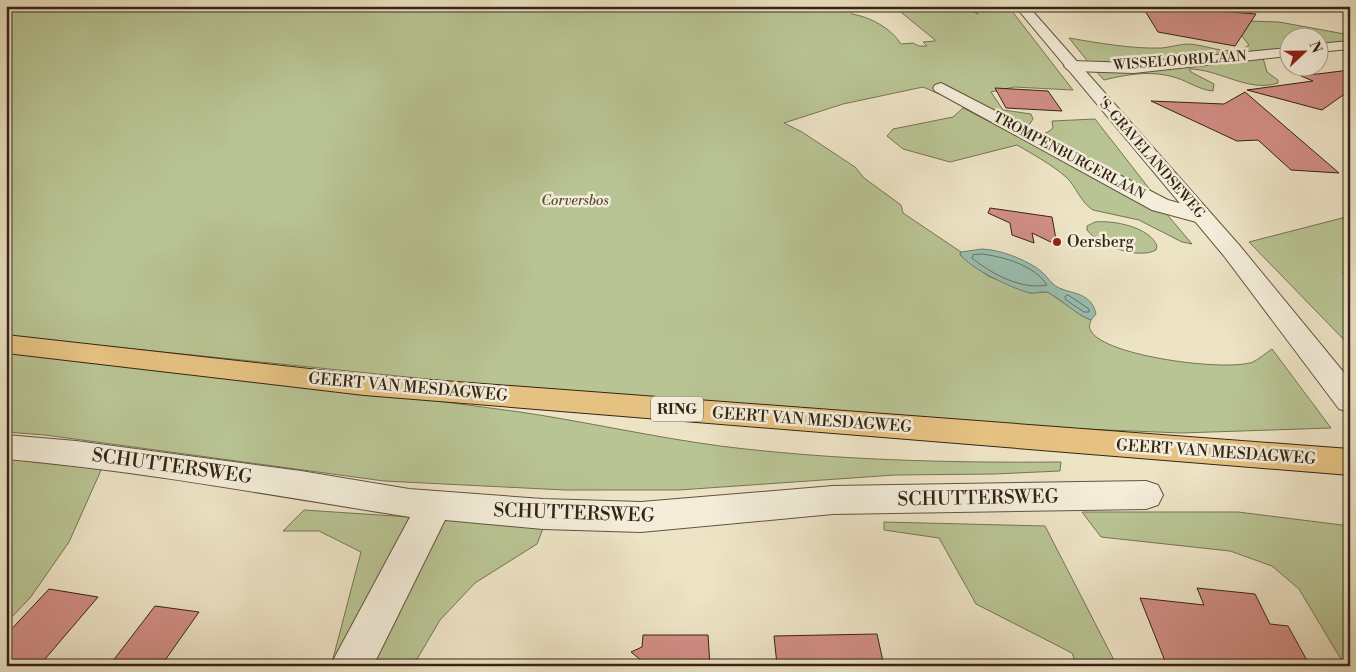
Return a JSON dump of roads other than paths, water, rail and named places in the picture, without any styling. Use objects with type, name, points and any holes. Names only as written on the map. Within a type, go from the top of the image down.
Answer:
[{"type":"main road","name":"GEERT VAN MESDAGWEG","points":[[6,344],[364,385],[1350,462]]},
{"type":"street","name":"'S-GRAVELANDSEWEG","points":[[1021,6],[1280,311],[1350,401]]},
{"type":"street","points":[[1328,47],[1350,45]]},
{"type":"street","name":"WISSELOORDLAAN","points":[[1072,66],[1134,68],[1278,53]]},
{"type":"street","name":"TROMPENBURGERLAAN","points":[[941,88],[1160,205],[1200,216]]},
{"type":"street","name":"'S-GRAVELANDSEWEG","points":[[1280,311],[1350,370]]},
{"type":"street","name":"SCHUTTERSWEG","points":[[6,447],[76,453],[434,506],[543,514],[641,518],[833,500],[1146,495]]},
{"type":"street","points":[[351,666],[434,506]]},
{"type":"water","points":[[982,249],[1004,253],[1031,264],[1053,284],[1089,300],[1096,314],[1091,320],[1049,293],[1030,293],[1013,287],[972,265],[960,254],[961,252]]},
{"type":"place","name":"Oersberg","points":[[1057,242]]},
{"type":"park label","name":"Corversbos","points":[[575,201]]}]
